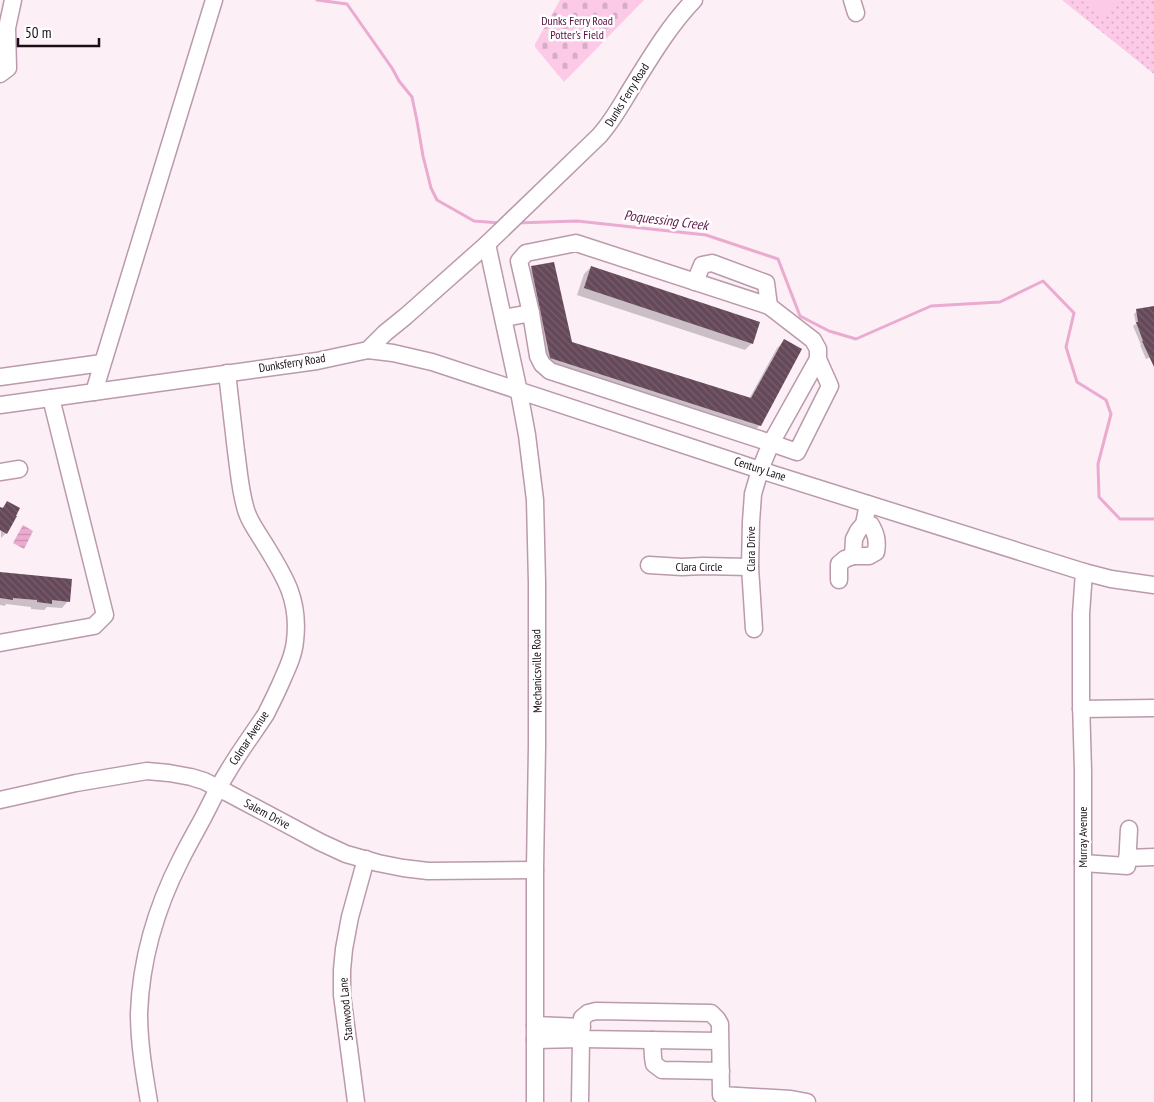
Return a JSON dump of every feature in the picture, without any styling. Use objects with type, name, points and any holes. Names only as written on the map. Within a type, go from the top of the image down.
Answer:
[{"type":"street","points":[[0,74],[8,68],[8,28],[13,0]]},
{"type":"street","points":[[94,392],[214,0]]},
{"type":"street","name":"Dunks Ferry Road","points":[[493,239],[610,124],[656,49],[694,0]]},
{"type":"street","points":[[368,350],[493,239]]},
{"type":"street","name":"Mechanicsville Road","points":[[493,239],[504,318],[527,435],[535,500],[537,700],[535,1102]]},
{"type":"street","points":[[576,243],[769,306],[812,340],[818,348],[818,359],[830,386],[797,452],[550,370],[542,364],[538,356],[519,261],[526,253],[576,243]]},
{"type":"street","points":[[696,282],[702,265],[712,263],[766,282],[769,306]]},
{"type":"street","points":[[504,318],[530,313]]},
{"type":"street","name":"Dunksferry Road","points":[[0,405],[317,361],[368,350]]},
{"type":"street","name":"Century Lane","points":[[368,350],[393,352],[432,362],[760,470],[1084,572],[1111,579],[1154,585]]},
{"type":"street","name":"Clara Drive","points":[[754,629],[750,567],[750,522],[753,494],[760,470],[771,444],[818,359]]},
{"type":"street","points":[[0,377],[102,363]]},
{"type":"street","name":"Colmar Avenue","points":[[149,1102],[140,1038],[139,1012],[146,956],[156,919],[180,859],[227,772],[266,713],[279,688],[293,652],[295,641],[296,618],[289,586],[252,523],[247,511],[239,471],[227,373]]},
{"type":"street","points":[[0,643],[94,626],[105,615],[50,398]]},
{"type":"street","points":[[0,472],[18,470]]},
{"type":"street","points":[[853,556],[854,539],[864,524],[868,504]]},
{"type":"street","points":[[839,580],[840,564],[844,559],[853,556],[869,556],[876,552],[876,535],[871,525],[864,524]]},
{"type":"street","name":"Clara Circle","points":[[649,565],[750,567]]},
{"type":"street","name":"Murray Avenue","points":[[1083,1102],[1081,614],[1084,572]]},
{"type":"street","points":[[1081,709],[1154,708]]},
{"type":"street","name":"Salem Drive","points":[[0,800],[147,771],[169,773],[191,776],[218,788],[346,854],[404,868],[428,871],[535,870]]},
{"type":"street","points":[[1083,863],[1127,866],[1129,829]]},
{"type":"street","points":[[1127,858],[1154,857]]},
{"type":"street","name":"Stanwood Lane","points":[[356,1102],[342,995],[342,970],[350,917],[366,859]]},
{"type":"street","points":[[580,1102],[582,1018],[588,1013],[596,1011],[710,1013],[720,1024],[718,1099],[791,1099],[807,1102]]},
{"type":"street","points":[[535,1033],[581,1033],[652,1040],[720,1040]]},
{"type":"street","points":[[652,1040],[654,1064],[662,1070],[720,1071]]},
{"type":"green space","name":"Dunks Ferry Road Potter's Field","points":[[560,0],[644,0],[564,82],[535,47]]},
{"type":"green space","points":[[1062,0],[1154,0],[1154,74]]},
{"type":"green space","points":[[1084,0],[1117,0],[1104,16]]},
{"type":"shaded area","points":[[23,525],[33,531],[24,549],[13,543]]},
{"type":"building","points":[[554,262],[572,342],[751,398],[784,339],[802,349],[761,426],[550,358],[531,266]]},
{"type":"building","points":[[591,266],[760,322],[753,344],[584,288]]},
{"type":"building","points":[[1154,306],[1154,367],[1136,322],[1138,322],[1136,309]]},
{"type":"building","points":[[7,501],[20,508],[7,534],[0,530],[0,507],[3,508]]},
{"type":"building","points":[[0,572],[72,579],[70,602],[52,600],[52,604],[37,602],[37,600],[0,598]]},
{"type":"waterway","name":"Poquessing Creek","points":[[317,0],[347,4],[412,97],[423,156],[431,188],[437,200],[474,221],[500,223]]},
{"type":"waterway","name":"Poquessing Creek","points":[[516,223],[577,221],[706,235],[778,259],[800,316],[829,331],[856,339],[931,306],[1000,302],[1043,281],[1074,313],[1066,347],[1077,382],[1106,400],[1111,414],[1098,464],[1099,497],[1120,519],[1154,519]]}]
